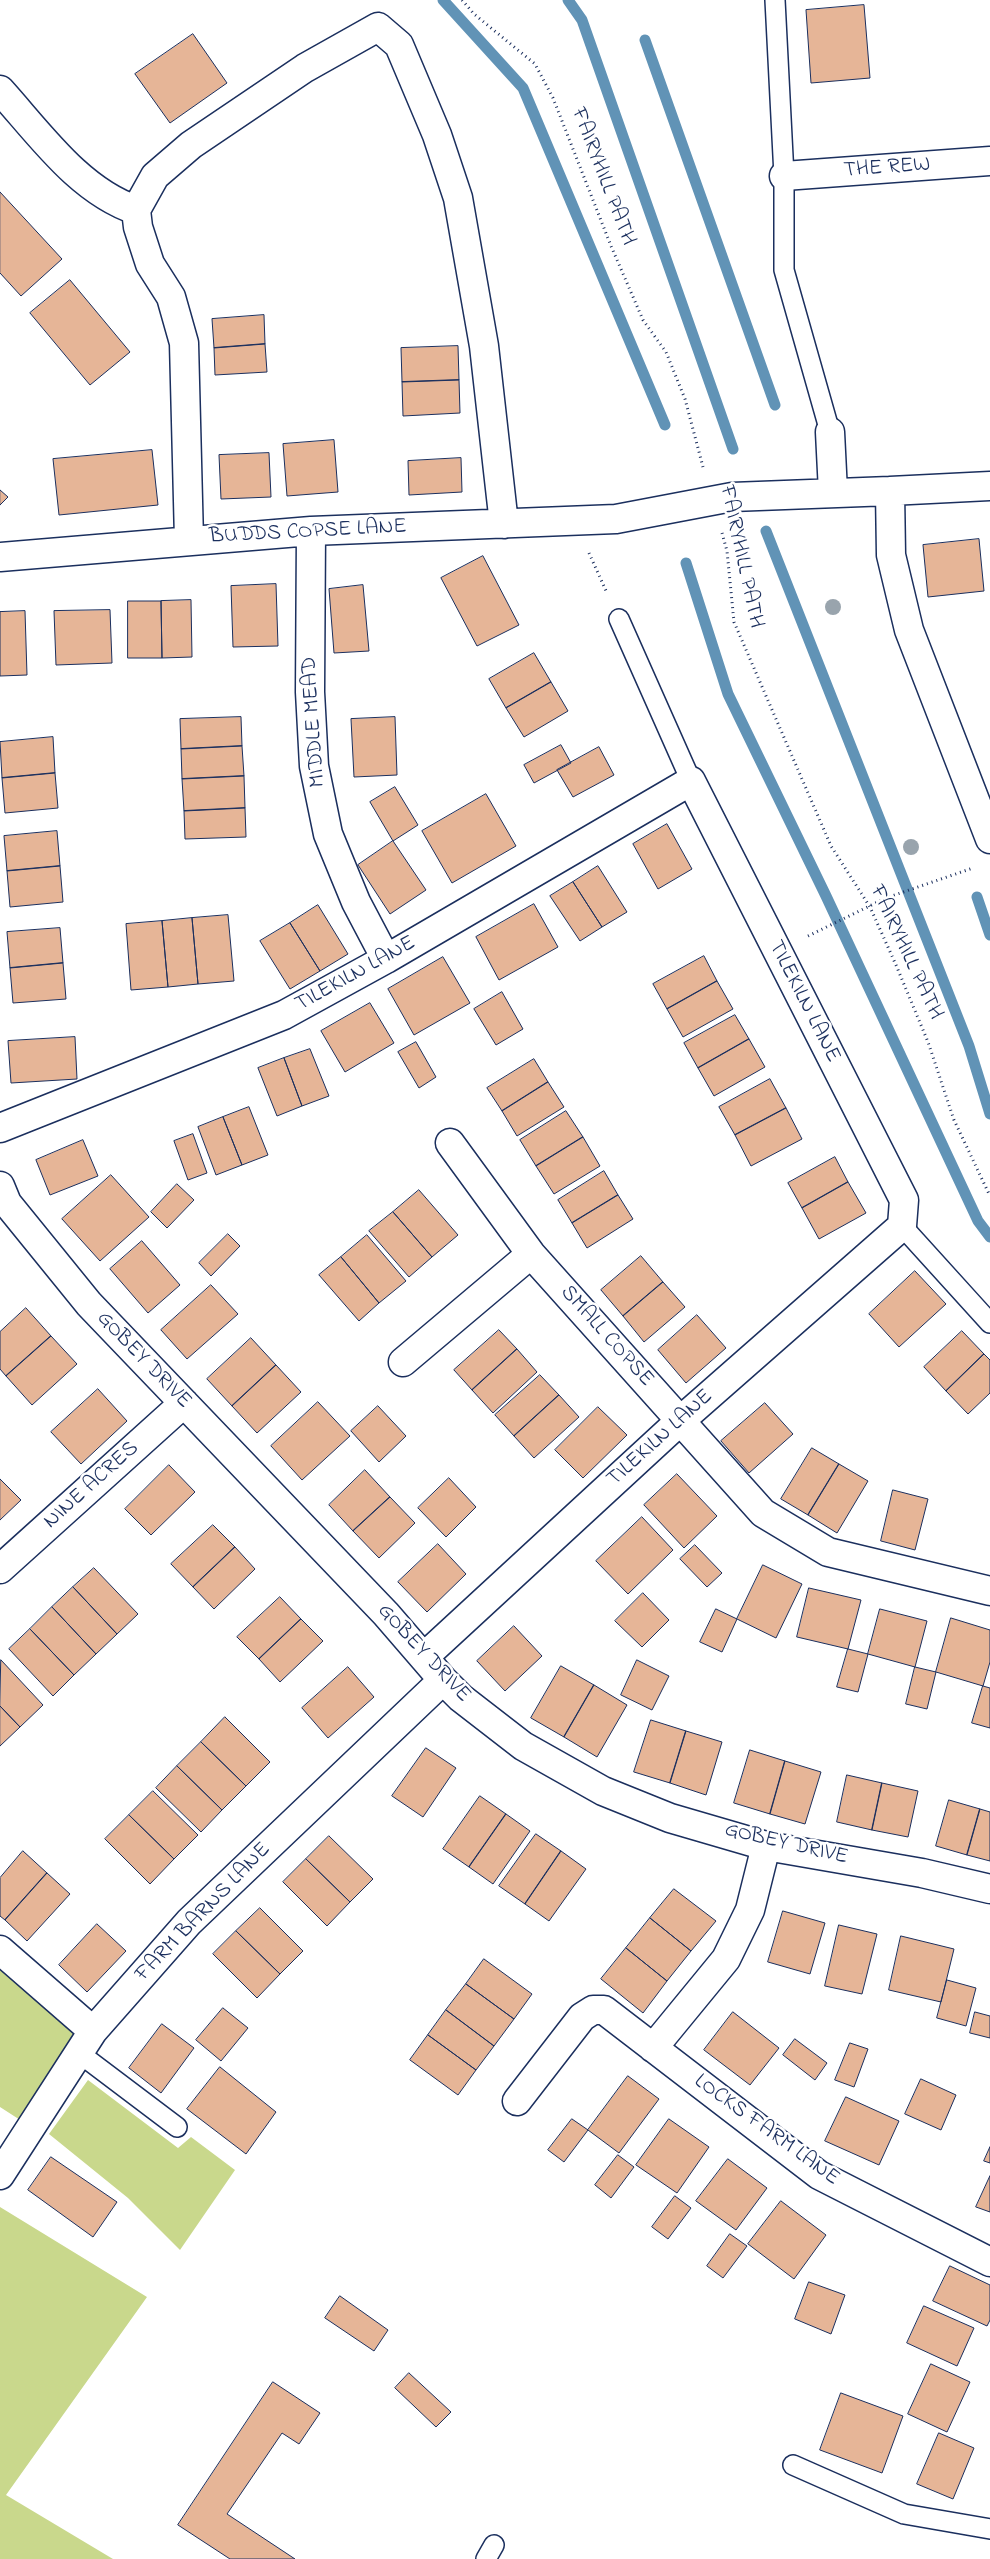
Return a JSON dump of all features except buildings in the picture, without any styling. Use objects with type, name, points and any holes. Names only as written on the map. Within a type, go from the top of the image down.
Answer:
[{"type":"street","points":[[189,540],[184,343],[171,297],[150,264],[138,227],[136,210],[155,176],[191,145],[305,68],[378,27],[399,45],[437,135],[458,198],[484,346],[504,524]]},
{"type":"street","points":[[0,90],[74,171],[115,203],[136,210]]},
{"type":"street","name":"THE REW","points":[[784,176],[990,162]]},
{"type":"street","points":[[830,432],[834,492]]},
{"type":"street","name":"BUDDS COPSE LANE","points":[[0,557],[311,531],[616,520],[714,500],[834,492],[990,486]]},
{"type":"street","points":[[890,491],[891,556],[909,630],[990,839]]},
{"type":"street","name":"MIDDLE MEAD","points":[[311,531],[310,692],[314,766],[328,834],[356,902],[386,959]]},
{"type":"street","name":"TILEKILN LANE","points":[[0,1128],[284,1014],[386,959],[691,781],[904,1200],[902,1226],[680,1420],[424,1658]]},
{"type":"street","name":"SMALL COPSE","points":[[450,1143],[531,1254],[763,1513],[828,1552],[990,1592]]},
{"type":"street","name":"GOBEY DRIVE","points":[[0,1188],[7,1203],[89,1304],[379,1607],[442,1680],[461,1698],[523,1746],[596,1787],[670,1818],[766,1846],[922,1873],[990,1889]]},
{"type":"street","points":[[403,1362],[531,1254]]},
{"type":"street","name":"NINE ACRES","points":[[0,1569],[184,1403]]},
{"type":"street","name":"FARM BARNS LANE","points":[[0,2175],[86,2042],[189,1922],[442,1680]]},
{"type":"street","points":[[653,2048],[726,1959],[750,1910],[766,1846]]},
{"type":"street","points":[[0,1950],[86,2042]]},
{"type":"street","name":"LOCKS FARM LANE","points":[[517,2101],[582,2017],[592,2010],[604,2010],[819,2175],[990,2262]]},
{"type":"lane","points":[[775,0],[784,176],[784,270],[830,432]]},
{"type":"lane","name":"TILEKILN LANE","points":[[619,619],[691,781]]},
{"type":"lane","points":[[902,1226],[990,1323]]},
{"type":"lane","points":[[86,2042],[178,2126]]},
{"type":"lane","points":[[793,2465],[904,2514],[990,2529]]},
{"type":"path","name":"FAIRYHILL PATH","points":[[462,0],[474,14],[534,64],[554,98],[643,320],[666,352],[686,399],[727,551],[734,622],[831,846],[870,907],[928,1042],[954,1120],[990,1196]]},
{"type":"path","points":[[575,522],[619,619]]},
{"type":"path","points":[[822,928],[886,898],[977,866]]},
{"type":"green space","points":[[0,1950],[93,2031],[31,2127],[0,2107]]},
{"type":"green space","points":[[88,2080],[178,2148],[191,2137],[235,2170],[180,2250],[128,2198],[49,2134]]},
{"type":"green space","points":[[0,2207],[147,2297],[6,2495],[113,2559],[0,2559]]},
{"type":"waterway","points":[[443,0],[523,88],[665,425]]},
{"type":"waterway","points":[[568,0],[582,20],[733,449]]},
{"type":"waterway","points":[[645,40],[775,405]]},
{"type":"waterway","points":[[766,531],[969,1046],[990,1114]]},
{"type":"waterway","points":[[686,563],[728,694],[826,896],[978,1221],[990,1237]]},
{"type":"waterway","points":[[977,897],[990,935]]}]
